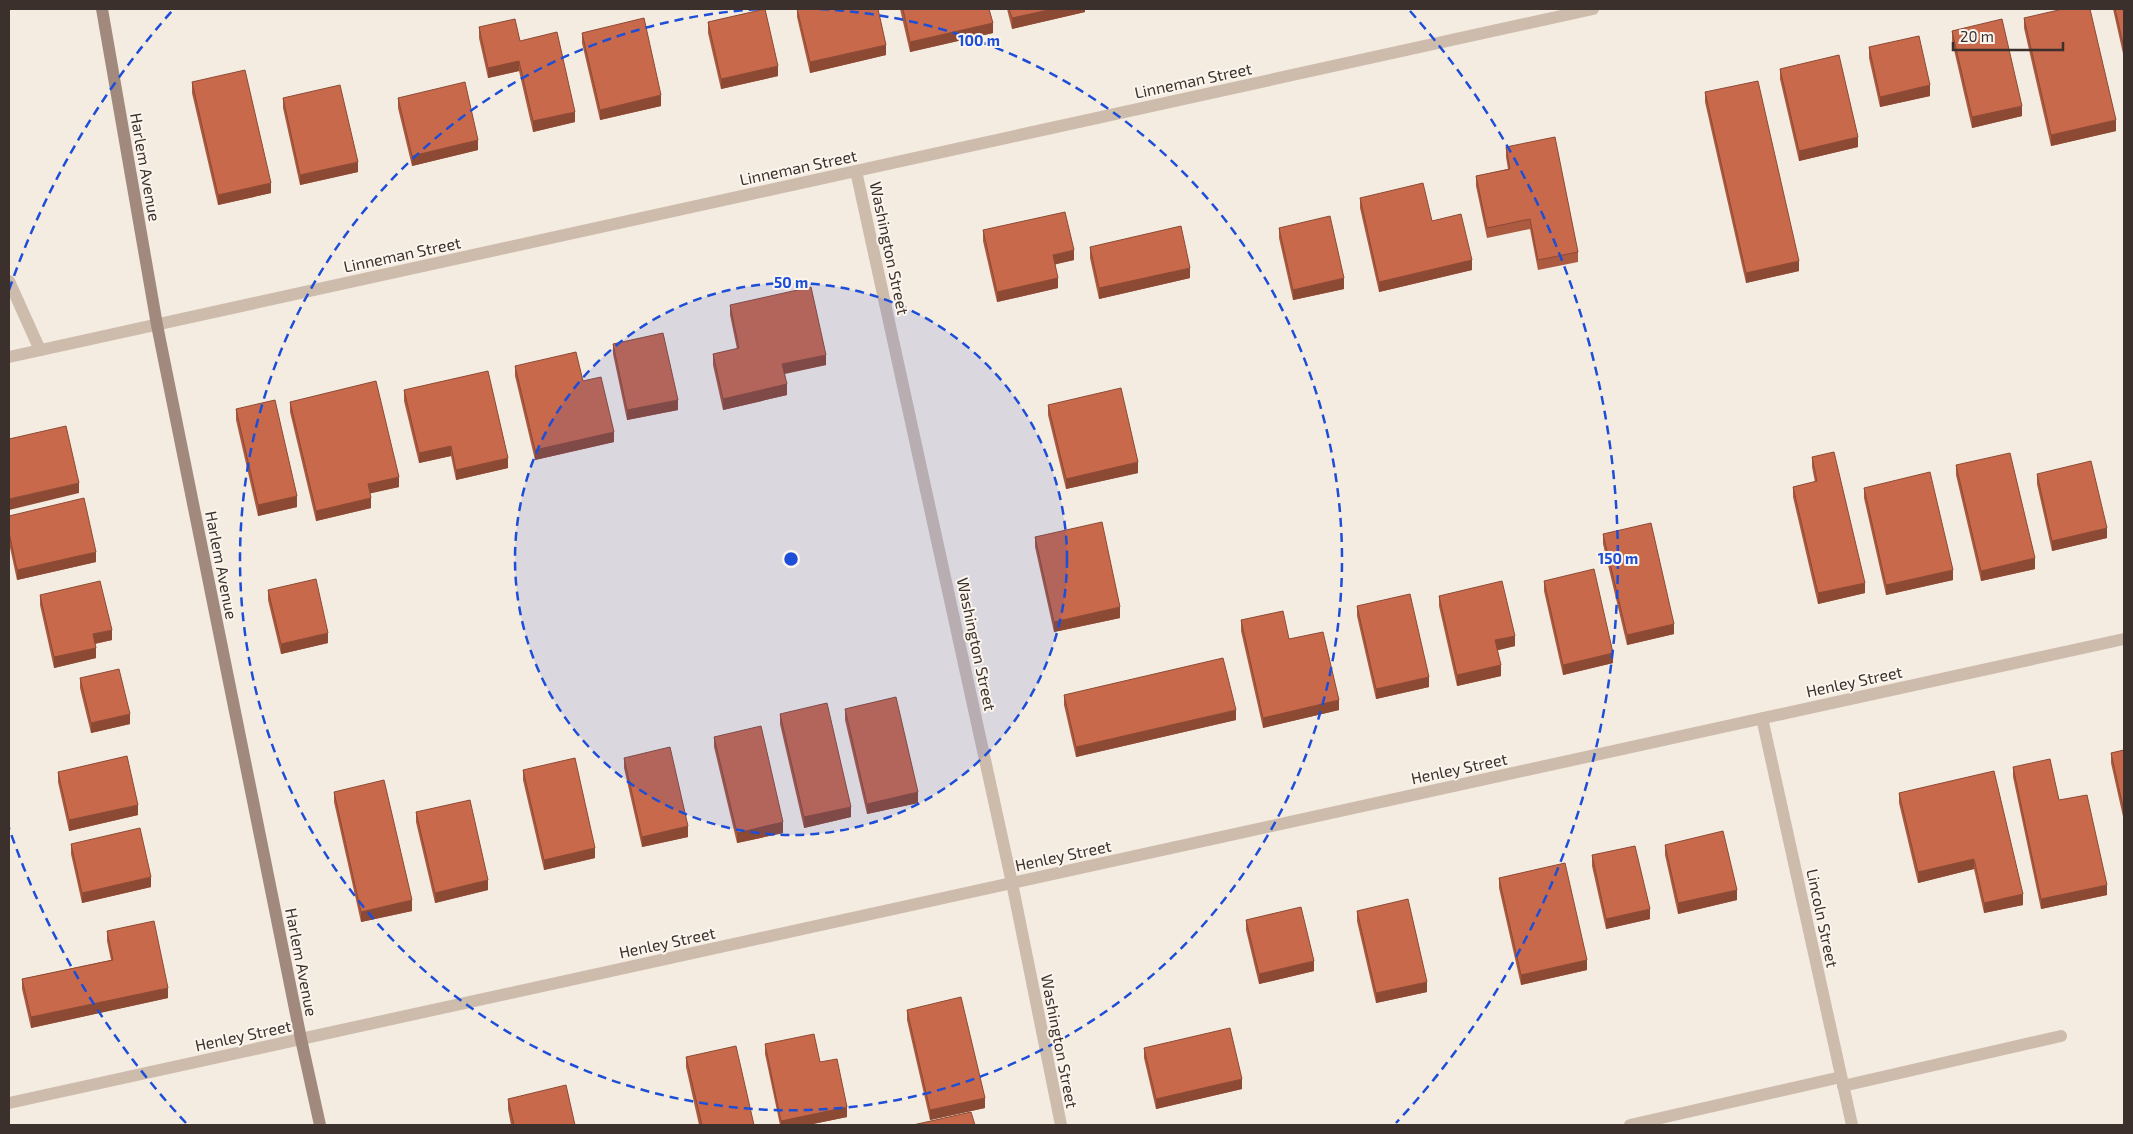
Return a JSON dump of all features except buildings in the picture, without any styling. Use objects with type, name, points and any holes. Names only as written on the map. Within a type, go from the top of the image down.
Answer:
[{"type":"main road","name":"Harlem Avenue","points":[[102,9],[156,325],[320,1125]]},
{"type":"street","name":"Linneman Street","points":[[9,357],[1574,11],[1593,9]]},
{"type":"street","name":"Washington Street","points":[[856,171],[1012,883],[1061,1125]]},
{"type":"street","points":[[9,281],[40,350]]},
{"type":"street","name":"Henley Street","points":[[9,1103],[2124,639]]},
{"type":"street","name":"Lincoln Street","points":[[1762,718],[1852,1125]]},
{"type":"street","points":[[1630,1125],[2060,1036]]}]
